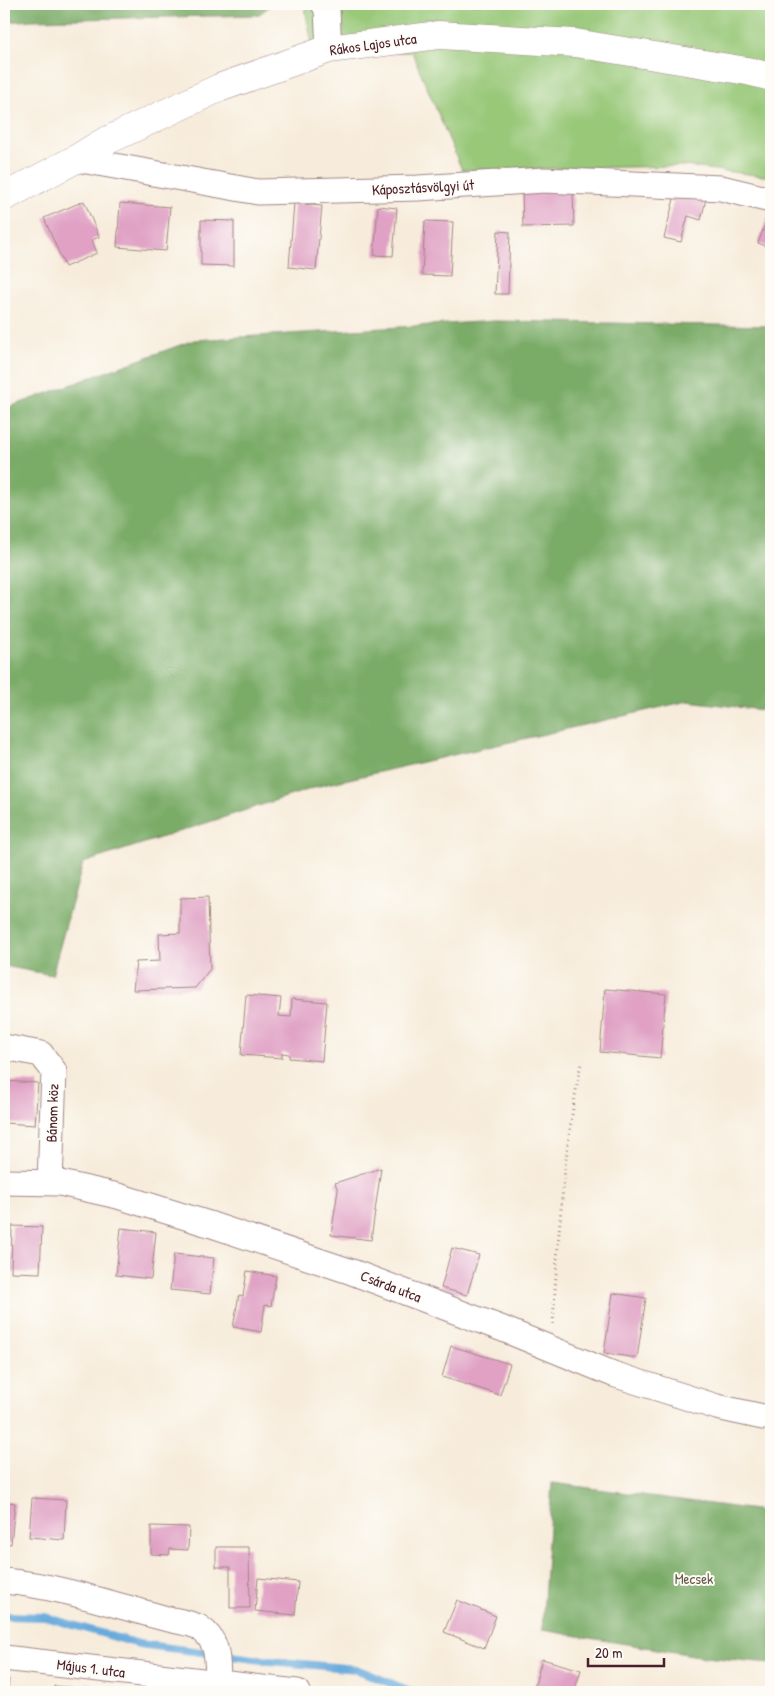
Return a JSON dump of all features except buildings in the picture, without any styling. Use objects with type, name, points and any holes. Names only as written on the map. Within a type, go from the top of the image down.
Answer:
[{"type":"street","points":[[324,4],[327,10],[329,49]]},
{"type":"street","name":"Rákos Lajos utca","points":[[4,197],[102,143],[219,88],[329,49],[439,35],[565,42],[737,69],[771,77]]},
{"type":"street","name":"Káposztásvölgyi út","points":[[76,159],[258,192],[418,188],[544,180],[721,188],[771,200]]},
{"type":"street","name":"Bánom köz","points":[[4,1048],[41,1054],[54,1071],[50,1183]]},
{"type":"street","name":"Csárda utca","points":[[4,1182],[60,1183],[118,1196],[352,1272],[504,1329],[613,1374],[716,1407],[771,1418]]},
{"type":"street","points":[[4,1581],[34,1584],[88,1596],[199,1627],[217,1663]]},
{"type":"street","name":"Május 1. utca","points":[[4,1658],[217,1663],[296,1692]]},
{"type":"path","points":[[552,1349],[557,1242],[574,1099],[582,1063]]},
{"type":"green space","points":[[4,4],[273,4],[258,15],[4,22]]},
{"type":"green space","points":[[304,4],[771,4],[771,177],[684,166],[462,170],[412,52],[314,53]]},
{"type":"green space","points":[[495,321],[771,326],[771,711],[688,701],[323,785],[83,863],[52,975],[4,966],[4,409],[194,340]]},
{"type":"green space","name":"Mecsek","points":[[552,1483],[771,1512],[771,1663],[705,1657],[542,1630]]},
{"type":"waterway","points":[[4,1616],[45,1617],[139,1644],[270,1661],[356,1669],[412,1692]]}]
